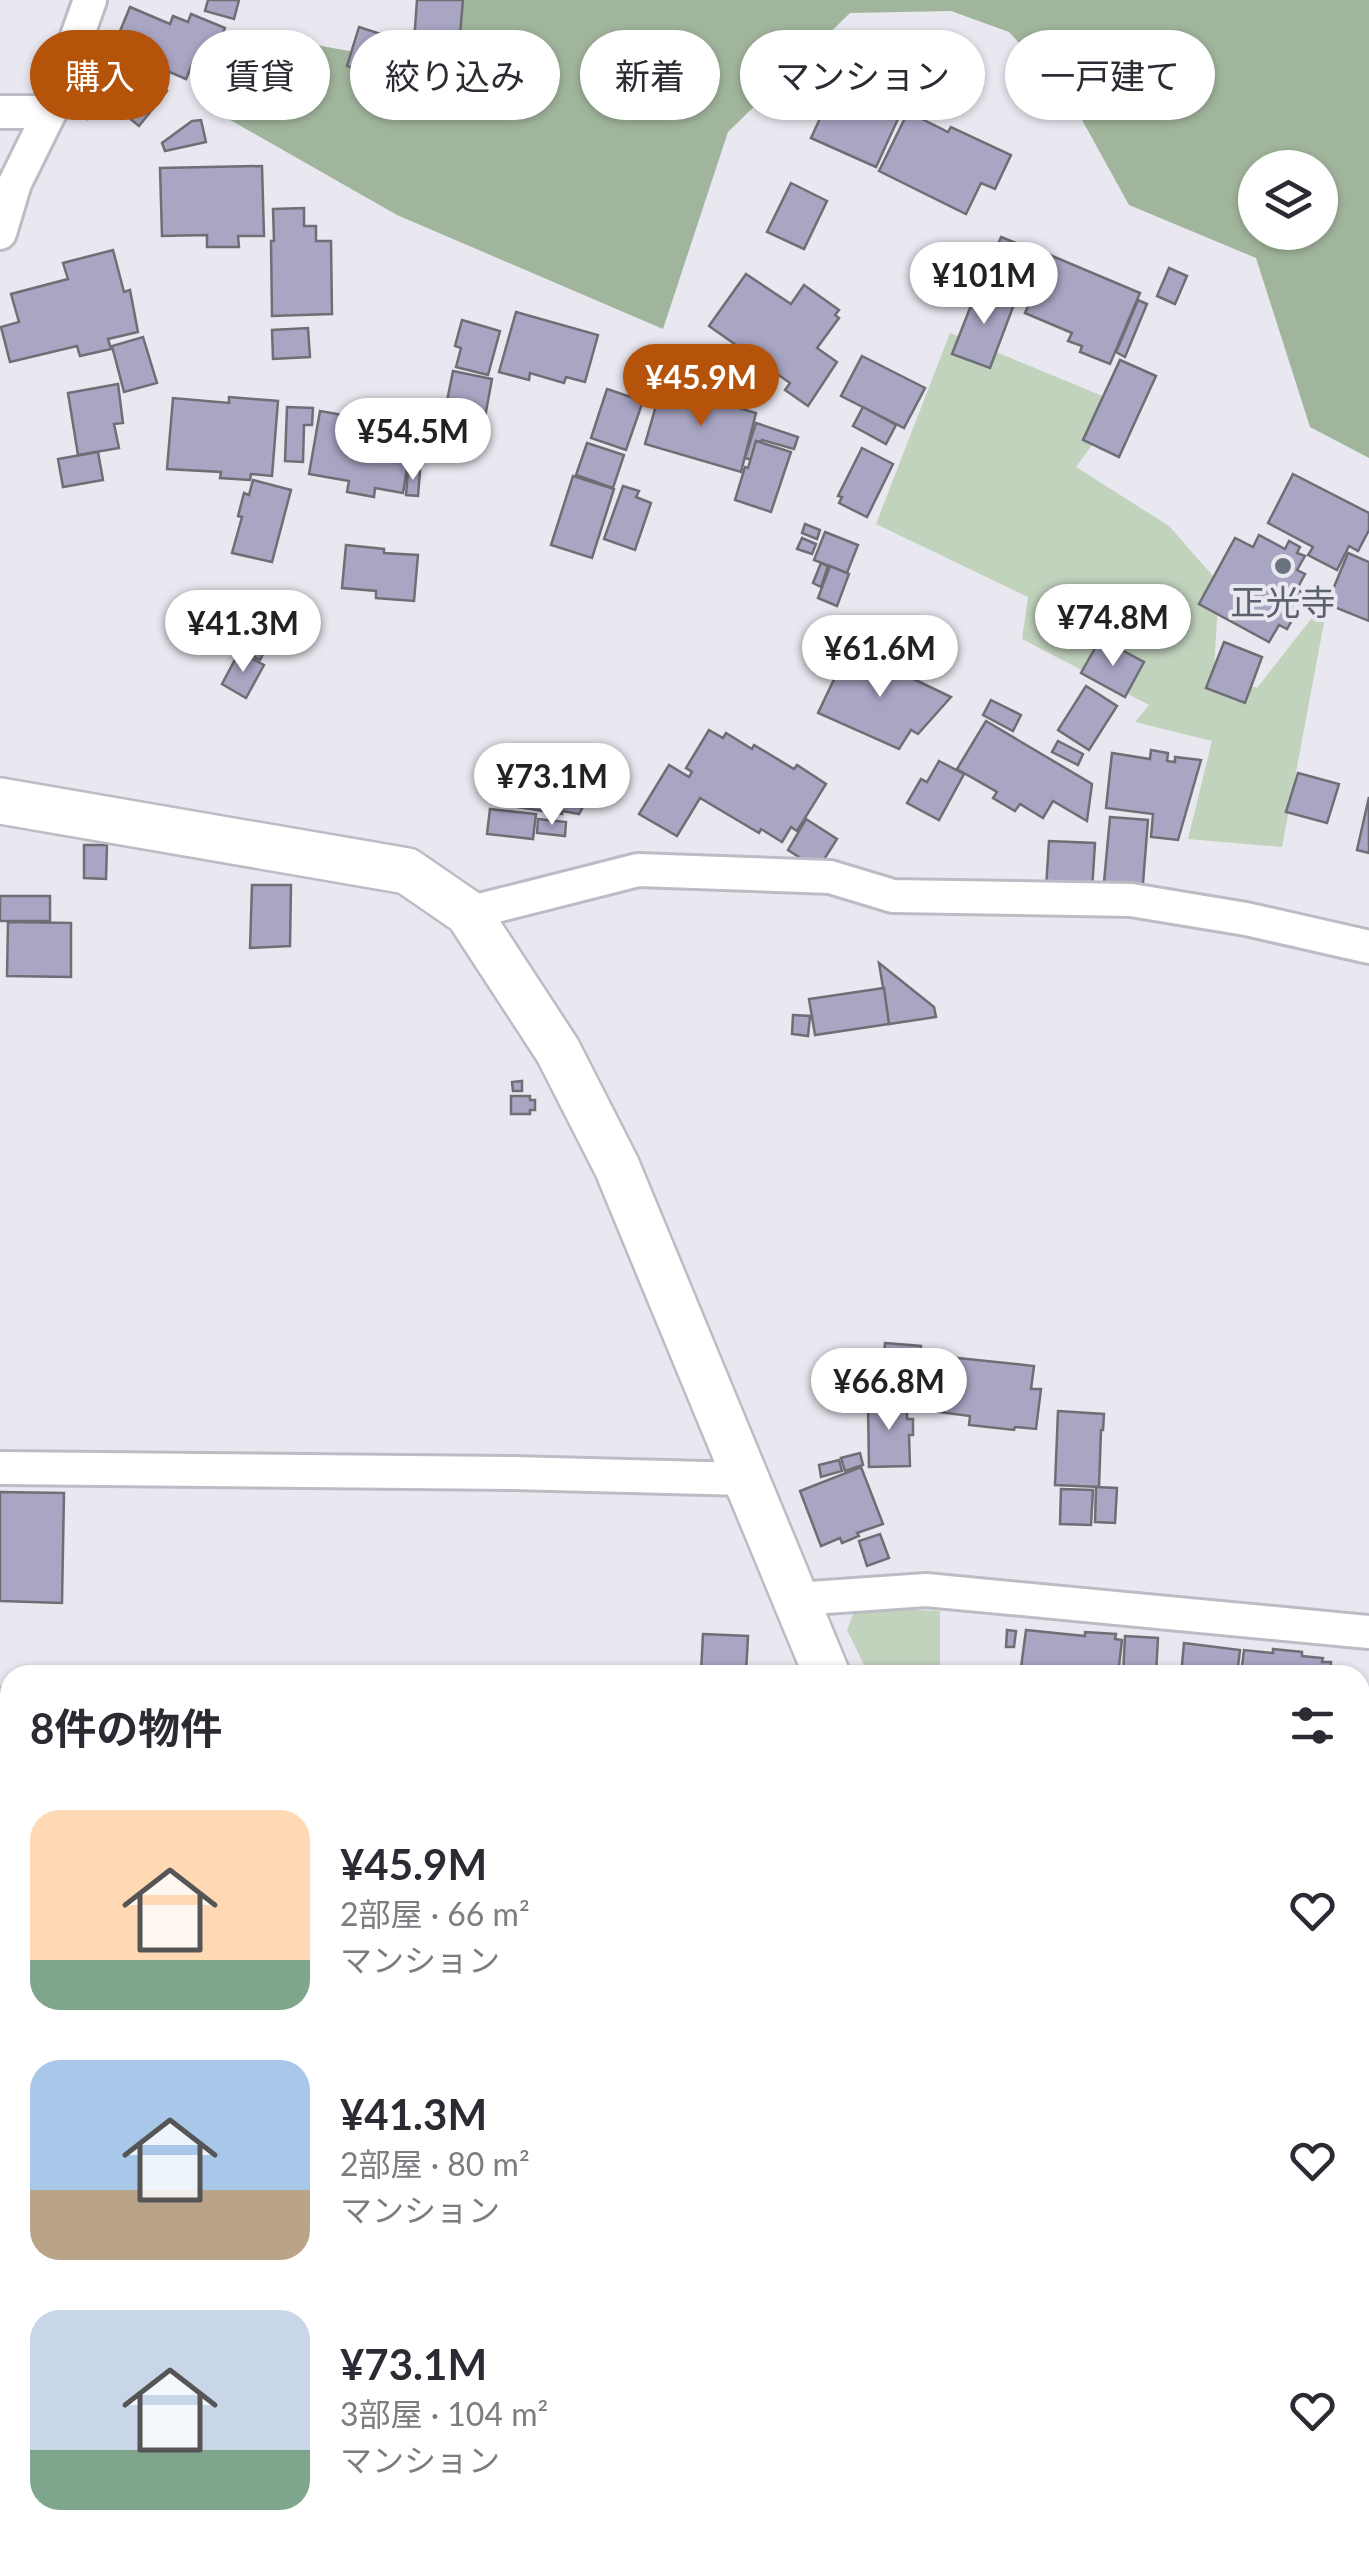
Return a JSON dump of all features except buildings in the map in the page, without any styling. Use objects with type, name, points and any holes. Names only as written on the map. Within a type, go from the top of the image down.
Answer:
[{"type":"street","points":[[79,30],[90,0]]},
{"type":"street","points":[[0,112],[30,112]]},
{"type":"street","points":[[0,233],[15,183],[46,120]]},
{"type":"street","points":[[0,801],[408,872],[468,913],[558,1051],[617,1167],[823,1665]]},
{"type":"street","points":[[468,913],[638,870],[696,872],[830,878],[893,896],[1131,900],[1246,919],[1369,947]]},
{"type":"street","points":[[0,1468],[745,1479]]},
{"type":"street","points":[[797,1599],[926,1590],[1369,1632]]},
{"type":"green space","points":[[444,0],[1369,0],[1369,458],[1310,427],[1256,258],[1129,205],[1082,120],[1215,120],[1215,30],[1005,31],[951,11],[850,13],[833,30],[740,30],[740,120],[728,132],[663,329],[397,215],[230,120],[330,120],[330,47],[350,51],[350,120],[560,120],[560,30],[436,30]]},
{"type":"green space","points":[[950,333],[1122,404],[1076,467],[1169,526],[1219,583],[1214,671],[1257,688],[1329,596],[1282,847],[1188,839],[1212,741],[1135,722],[1149,705],[1022,639],[1028,597],[876,524]]},
{"type":"green space","points":[[856,1607],[940,1611],[940,1665],[864,1665],[847,1630]]},
{"type":"place","name":"正光寺","points":[[1283,566]]}]
